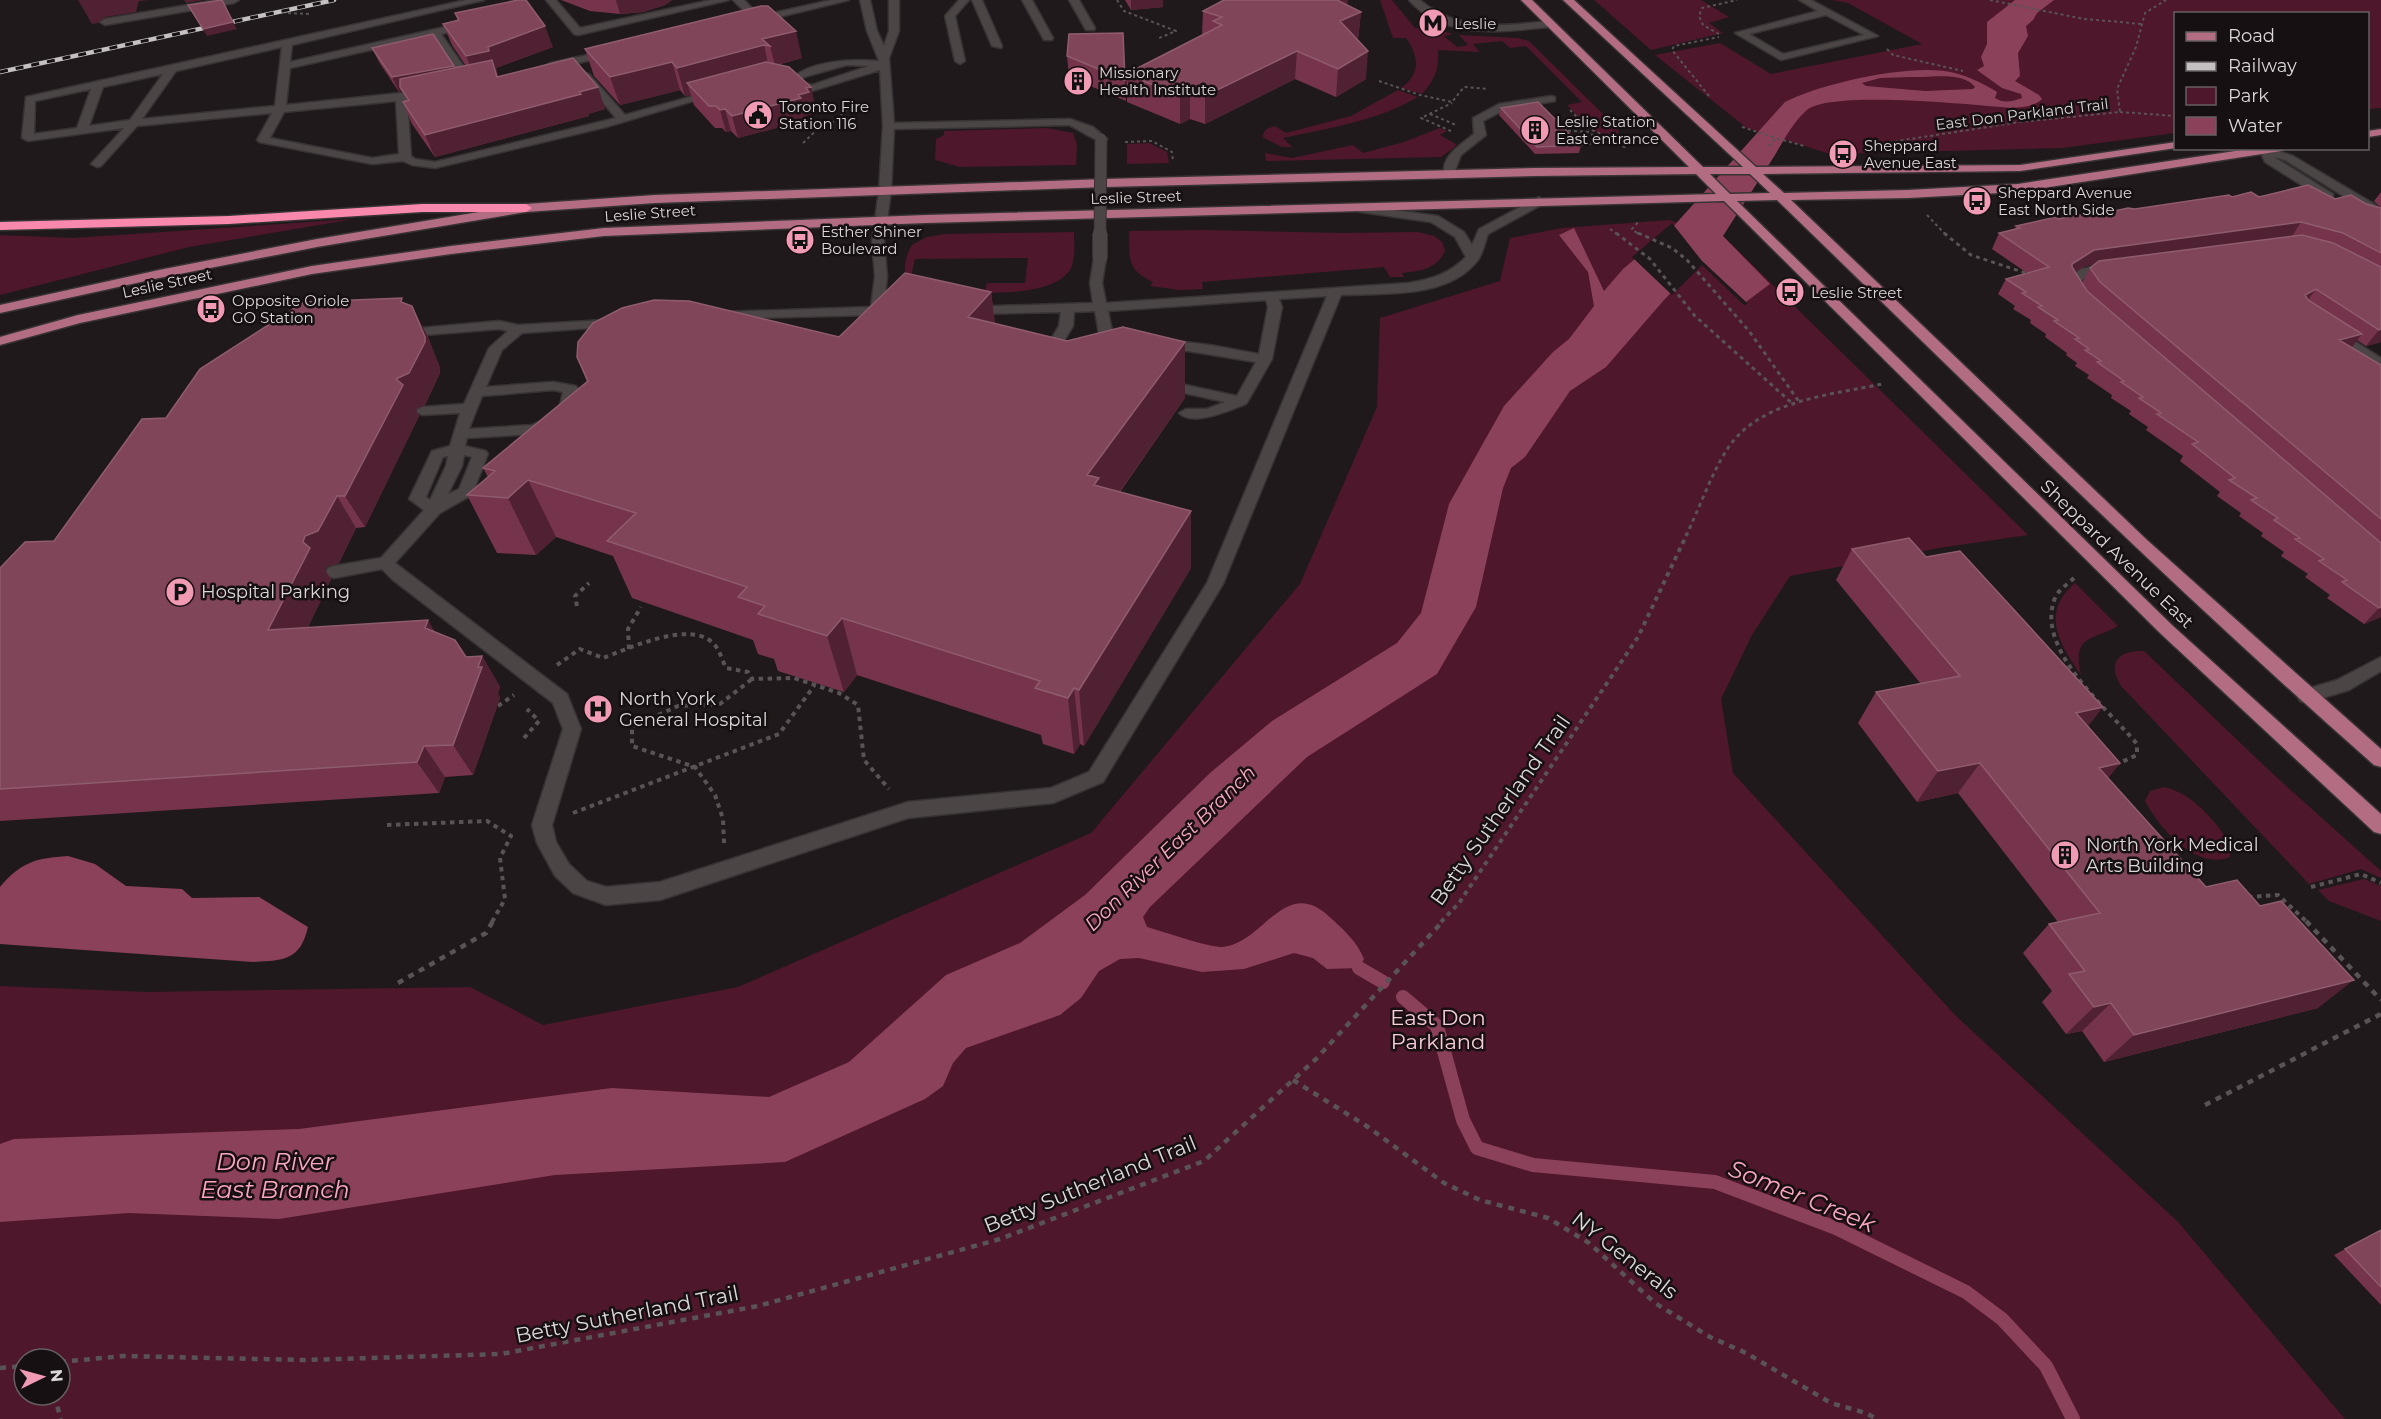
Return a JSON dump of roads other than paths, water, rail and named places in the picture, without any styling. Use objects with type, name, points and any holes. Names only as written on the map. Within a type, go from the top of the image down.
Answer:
[{"type":"highway","points":[[0,226],[229,220],[422,208],[526,208]]},
{"type":"main road","name":"Sheppard Avenue East","points":[[1526,0],[2167,630],[2381,826]]},
{"type":"main road","name":"Sheppard Avenue East","points":[[1568,0],[1752,169],[2133,538],[2306,696],[2381,760]]},
{"type":"main road","name":"Leslie Street","points":[[0,309],[306,245],[526,208],[655,199],[1449,174],[1752,169],[2020,168],[2174,145]]},
{"type":"main road","name":"Leslie Street","points":[[0,341],[78,319],[312,270],[451,250],[668,228],[1539,201],[1908,194],[2018,188],[2264,150]]},
{"type":"street","points":[[105,22],[234,0]]},
{"type":"street","points":[[436,90],[400,97],[134,123],[28,138],[30,99],[479,0]]},
{"type":"street","points":[[551,0],[578,32],[724,0]]},
{"type":"street","points":[[738,0],[758,19]]},
{"type":"street","points":[[746,22],[844,0]]},
{"type":"street","points":[[866,0],[872,30],[884,61],[888,126],[885,191],[878,242],[881,276],[875,328],[871,335]]},
{"type":"street","points":[[884,61],[847,62],[800,75],[788,82],[812,88],[848,78],[884,61],[894,31],[894,0]]},
{"type":"street","points":[[960,61],[950,16],[964,0]]},
{"type":"street","points":[[977,0],[997,46]]},
{"type":"street","points":[[1027,0],[1048,38]]},
{"type":"street","points":[[1074,0],[1089,28]]},
{"type":"street","points":[[1414,0],[1433,17],[1463,26],[1511,28],[1549,24]]},
{"type":"street","points":[[1804,0],[1828,12],[1873,36],[1781,57],[1740,33],[1828,12]]},
{"type":"street","points":[[285,66],[482,22]]},
{"type":"street","points":[[435,32],[476,83],[459,86]]},
{"type":"street","points":[[287,44],[280,109],[263,140],[372,161],[405,157],[412,162],[435,165],[623,119],[725,91]]},
{"type":"street","points":[[538,69],[619,51]]},
{"type":"street","points":[[572,61],[623,119]]},
{"type":"street","points":[[97,164],[134,123],[172,69]]},
{"type":"street","points":[[82,130],[98,85]]},
{"type":"street","points":[[400,97],[405,157]]},
{"type":"street","points":[[1449,174],[1452,158],[1469,141],[1480,135],[1477,120],[1487,111],[1507,105],[1551,99]]},
{"type":"street","points":[[888,126],[1070,122],[1089,129],[1101,139],[1100,258],[1096,283],[1108,345],[1188,346],[1265,359]]},
{"type":"street","points":[[2264,150],[2289,158],[2370,207],[2381,219]]},
{"type":"street","points":[[960,310],[1101,307],[1434,283],[1458,273],[1473,258],[1483,232],[1539,201]]},
{"type":"street","points":[[1361,208],[1434,219],[1460,235],[1473,258]]},
{"type":"street","points":[[2092,310],[2071,282],[2085,272],[2130,266]]},
{"type":"street","points":[[386,563],[399,576],[537,678],[561,699],[572,729],[542,825],[547,843],[562,870],[580,887],[606,896],[660,891],[908,810],[1053,795],[1095,777],[1215,584],[1336,291]]},
{"type":"street","points":[[1186,413],[1209,413],[1241,401],[1265,359],[1275,307],[1271,296]]},
{"type":"street","points":[[1057,372],[1050,369],[1045,361],[1066,326],[1068,308]]},
{"type":"street","points":[[709,316],[906,310]]},
{"type":"street","points":[[738,315],[749,332]]},
{"type":"street","points":[[427,336],[483,339],[518,329],[627,321]]},
{"type":"street","points":[[2322,324],[2381,364]]},
{"type":"street","points":[[334,572],[386,563],[434,509],[454,466],[459,441],[470,408],[496,348],[518,329]]},
{"type":"street","points":[[1153,382],[1241,401]]},
{"type":"street","points":[[434,509],[417,499],[437,454],[459,441],[534,429],[565,418],[570,389],[553,386],[477,392]]},
{"type":"street","points":[[422,411],[470,408]]},
{"type":"street","points":[[434,509],[465,492],[481,454],[459,441]]},
{"type":"street","points":[[2306,696],[2343,685],[2381,663]]},
{"type":"water","name":"Don River East Branch","points":[[2015,0],[2054,0],[2037,13],[2026,26],[2028,36],[2018,53],[2020,76],[2015,81],[2042,99],[2032,105],[2011,108],[1873,100],[1821,104],[1807,110],[1789,131],[1723,236],[1770,284],[1746,302],[1702,261],[1664,300],[1606,367],[1570,391],[1525,457],[1511,468],[1503,488],[1476,607],[1437,674],[1307,757],[1150,907],[1143,917],[1147,927],[1222,947],[1237,943],[1288,906],[1301,903],[1316,907],[1351,938],[1364,959],[1359,968],[1327,969],[1313,958],[1294,953],[1244,969],[1202,972],[1139,958],[1120,959],[1099,971],[1081,998],[1060,1015],[966,1048],[953,1063],[943,1086],[925,1099],[785,1162],[555,1175],[279,1219],[129,1213],[0,1222],[0,1144],[14,1139],[299,1129],[612,1088],[769,1097],[849,1062],[946,975],[1020,943],[1085,895],[1210,773],[1272,721],[1397,643],[1421,613],[1449,504],[1504,406],[1553,352],[1569,339],[1594,306],[1588,272],[1559,235],[1574,228],[1604,291],[1623,269],[1672,228],[1785,102],[1821,88],[1894,72],[1938,70],[1955,73],[1982,84],[1997,92],[1995,98],[1998,100],[2008,101],[2022,98],[2021,94],[2002,88],[1977,70],[1984,66],[1981,57],[1987,44],[1987,22]],"holes":[[[1946,76],[1963,79],[1975,87],[1973,89],[1925,91],[1866,86],[1862,83],[1880,78]]]},
{"type":"water","points":[[68,856],[95,864],[126,886],[182,889],[192,898],[259,897],[308,927],[305,938],[300,947],[289,956],[282,959],[253,962],[0,944],[0,887],[15,872],[30,863],[47,858]]},
{"type":"waterway","name":"Somer Creek","points":[[1359,968],[1383,982]]},
{"type":"waterway","name":"Somer Creek","points":[[1403,997],[1437,1026],[1463,1120],[1477,1148],[1533,1165],[1715,1182],[1836,1228],[1966,1292],[2002,1319],[2046,1366],[2073,1419]]},
{"type":"railway","points":[[0,72],[334,0]]},
{"type":"place","name":"Leslie","points":[[1433,23]]},
{"type":"place","name":"Missionary Health Institute","points":[[1078,81]]},
{"type":"place","name":"Toronto Fire Station 116","points":[[758,115]]},
{"type":"place","name":"Leslie Station East entrance","points":[[1535,130]]},
{"type":"place","name":"Sheppard Avenue East","points":[[1843,154]]},
{"type":"place","name":"Sheppard Avenue East North Side","points":[[1977,201]]},
{"type":"place","name":"Esther Shiner Boulevard","points":[[800,240]]},
{"type":"place","name":"Leslie Street","points":[[1790,292]]},
{"type":"place","name":"Opposite Oriole GO Station","points":[[211,309]]},
{"type":"place","name":"Hospital Parking","points":[[180,592]]},
{"type":"place","name":"North York General Hospital","points":[[598,709]]},
{"type":"place","name":"North York Medical Arts Building","points":[[2065,855]]},
{"type":"park label","name":"East Don Parkland","points":[[1438,1029]]}]
